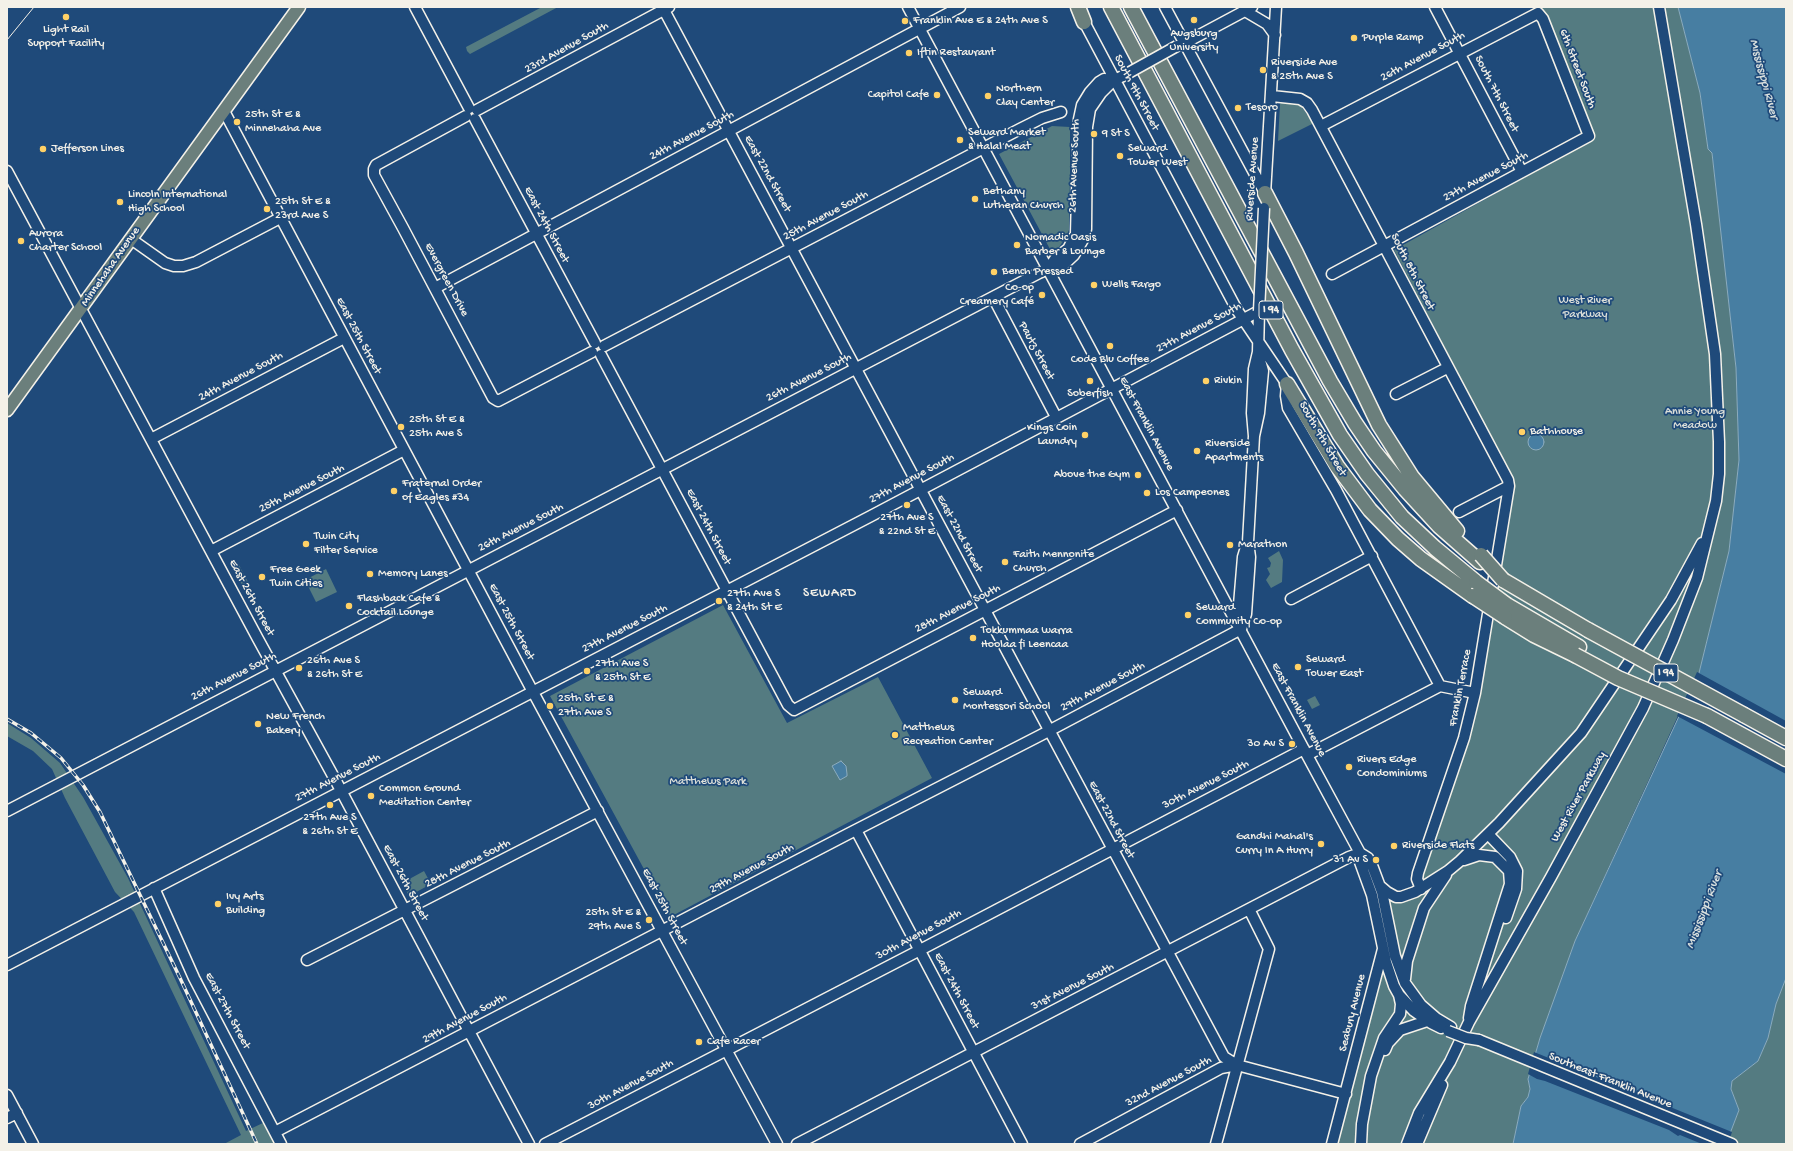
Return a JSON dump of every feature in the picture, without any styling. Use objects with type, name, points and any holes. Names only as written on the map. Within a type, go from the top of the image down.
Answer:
[{"type":"highway","points":[[1077,7],[1084,22]]},
{"type":"highway","name":"I 94","points":[[1111,7],[1292,350],[1340,435],[1370,478],[1402,517],[1434,548],[1476,582],[1506,611],[1577,651],[1707,716],[1786,759]]},
{"type":"highway","name":"I 94","points":[[1131,7],[1330,381],[1374,451],[1405,489],[1439,526],[1480,558],[1507,582],[1588,630],[1786,738]]},
{"type":"highway","points":[[1265,194],[1296,253],[1370,409],[1390,446],[1412,477],[1480,558]]},
{"type":"highway","points":[[1287,384],[1337,466],[1370,510],[1398,539],[1421,559],[1473,596],[1506,611]]},
{"type":"highway","points":[[1744,715],[1786,734]]},
{"type":"highway","points":[[1750,740],[1786,766]]},
{"type":"main road","name":"Minnehaha Avenue","points":[[7,410],[82,309],[299,7]]},
{"type":"street","name":"East 24th Street","points":[[415,7],[788,705],[794,710]]},
{"type":"street","name":"East Franklin Avenue","points":[[908,7],[1360,853],[1360,862],[1372,895],[1390,976],[1399,994],[1414,1011],[1428,1021],[1449,1029]]},
{"type":"street","name":"24th Avenue South","points":[[435,288],[960,7]]},
{"type":"street","points":[[1165,7],[1181,44],[1265,194]]},
{"type":"street","name":"Riverside Avenue","points":[[1241,629],[1239,605],[1243,557],[1248,542],[1254,436],[1260,413],[1263,371],[1258,352],[1259,327],[1257,313],[1272,96],[1276,7]]},
{"type":"street","name":"South 7th Street","points":[[1435,7],[1522,172]]},
{"type":"street","name":"West River Parkway","points":[[1417,1144],[1450,1062],[1469,1022],[1490,987],[1643,708],[1673,640],[1696,578],[1716,501],[1719,474],[1716,361],[1696,224],[1659,7]]},
{"type":"street","name":"23rd Avenue South","points":[[374,169],[376,165],[666,8]]},
{"type":"street","name":"East 22nd Street","points":[[666,8],[728,131],[1167,952],[1224,1057],[1237,1065]]},
{"type":"street","points":[[1119,78],[1248,9],[1267,24],[1275,35]]},
{"type":"street","name":"26th Avenue South","points":[[1321,126],[1538,13]]},
{"type":"street","name":"6th Street South","points":[[1538,13],[1543,19],[1590,136]]},
{"type":"street","name":"South 9th Street","points":[[1084,22],[1119,78],[1237,310],[1287,384],[1286,396],[1288,408],[1336,490],[1440,686]]},
{"type":"street","name":"26th Avenue South","points":[[7,811],[1048,269],[1056,259],[1068,249],[1076,234],[1079,119],[1082,105],[1099,82],[1104,79],[1119,78]]},
{"type":"street","name":"South 8th Street","points":[[1272,96],[1300,99],[1307,103],[1312,110],[1447,368],[1508,480],[1509,486]]},
{"type":"street","name":"East 25th Street","points":[[224,111],[533,692],[777,1144]]},
{"type":"street","name":"25th Avenue South","points":[[498,401],[792,249],[983,148],[1042,118],[1062,112]]},
{"type":"street","name":"27th Avenue South","points":[[1332,274],[1590,136]]},
{"type":"street","name":"Evergreen Drive","points":[[374,169],[374,175],[494,398],[498,401]]},
{"type":"street","name":"East 26th Street","points":[[7,171],[341,791],[528,1144]]},
{"type":"street","points":[[131,239],[165,263],[174,266],[183,266],[196,262],[280,218]]},
{"type":"street","name":"Pautz Street","points":[[993,297],[1056,417]]},
{"type":"street","name":"27th Avenue South","points":[[7,965],[533,692],[1257,313]]},
{"type":"street","name":"24th Avenue South","points":[[151,439],[344,338]]},
{"type":"street","points":[[1396,394],[1447,368]]},
{"type":"street","name":"25th Avenue South","points":[[211,551],[404,450]]},
{"type":"street","points":[[1459,512],[1509,486]]},
{"type":"street","name":"Franklin Terrace","points":[[1421,889],[1417,879],[1418,873],[1464,738],[1475,692],[1509,486]]},
{"type":"street","name":"28th Avenue South","points":[[794,710],[1177,510]]},
{"type":"street","name":"West River Parkway","points":[[1380,886],[1392,895],[1401,897],[1421,889],[1448,871],[1488,834],[1581,733],[1671,600],[1707,534]]},
{"type":"street","points":[[1291,599],[1372,556]]},
{"type":"street","points":[[1671,600],[1686,606]]},
{"type":"street","name":"29th Avenue South","points":[[275,1132],[1049,731],[1241,629]]},
{"type":"street","points":[[1440,686],[1475,692]]},
{"type":"street","name":"30th Avenue South","points":[[545,1144],[1112,849],[1440,686]]},
{"type":"street","name":"28th Avenue South","points":[[307,960],[598,811]]},
{"type":"street","name":"East 24th Street","points":[[856,830],[1022,1144]]},
{"type":"street","points":[[1488,834],[1510,857],[1518,870],[1516,889],[1488,971],[1490,987]]},
{"type":"street","name":"East Franklin Avenue","points":[[1360,853],[1368,858],[1380,886],[1395,956],[1405,983],[1421,1005],[1449,1029]]},
{"type":"street","name":"31st Avenue South","points":[[797,1144],[1349,857],[1360,853]]},
{"type":"street","points":[[1460,861],[1480,855],[1496,857],[1509,871],[1510,884],[1471,1006],[1469,1022]]},
{"type":"street","name":"West River Parkway","points":[[1405,983],[1407,961],[1424,908],[1448,871]]},
{"type":"street","name":"East 27th Street","points":[[154,888],[194,978],[281,1144]]},
{"type":"street","points":[[1216,1144],[1269,949],[1249,909]]},
{"type":"street","name":"Seabury Avenue","points":[[1332,1144],[1383,947]]},
{"type":"street","points":[[1361,1144],[1362,1124],[1371,1076],[1384,1038],[1400,1014],[1401,1004],[1399,994]]},
{"type":"street","points":[[1368,1144],[1371,1106],[1384,1052],[1388,1043],[1400,1030],[1428,1021]]},
{"type":"street","name":"Southeast Franklin Avenue","points":[[1449,1029],[1466,1038],[1479,1040],[1732,1144]]},
{"type":"street","name":"West River Parkway","points":[[1406,1144],[1419,1113],[1450,1062]]},
{"type":"street","name":"32nd Avenue South","points":[[1080,1144],[1221,1068],[1237,1065],[1347,1089]]},
{"type":"street","points":[[7,1095],[33,1144]]},
{"type":"street","points":[[7,1118],[17,1113]]},
{"type":"green space","points":[[542,7],[558,7],[470,54],[467,51],[466,47]]},
{"type":"green space","name":"West River Parkway","points":[[1533,7],[1678,7],[1700,93],[1708,149],[1712,153],[1736,368],[1739,460],[1729,551],[1699,673],[1698,672],[1575,941],[1540,1038],[1528,1079],[1530,1089],[1528,1097],[1521,1106],[1513,1144],[1336,1144],[1381,976],[1389,899],[1396,900],[1416,896],[1474,719],[1503,558],[1512,495],[1510,473],[1394,250],[1592,140]]},
{"type":"green space","points":[[1283,101],[1300,105],[1314,123],[1278,141],[1280,104]]},
{"type":"green space","points":[[1052,126],[1070,127],[1070,174],[1069,230],[1057,250],[1051,251],[999,154]]},
{"type":"green space","points":[[1279,551],[1283,560],[1282,582],[1271,588],[1266,580],[1270,574],[1267,568],[1270,567],[1271,563],[1268,558]]},
{"type":"green space","points":[[239,565],[248,582],[242,585],[233,568]]},
{"type":"green space","points":[[326,569],[337,592],[316,602],[305,580]]},
{"type":"green space","name":"Matthews Park","points":[[723,605],[787,723],[878,677],[932,778],[670,917],[550,696]]},
{"type":"green space","points":[[1315,696],[1320,705],[1312,709],[1307,700]]},
{"type":"green space","points":[[7,723],[31,738],[60,763],[83,797],[128,878],[246,1131],[265,1122],[277,1144],[224,1144],[241,1135],[134,912],[115,892],[65,798],[52,769],[33,751],[7,736]]},
{"type":"green space","points":[[424,871],[431,884],[409,896],[402,883]]},
{"type":"green space","points":[[1786,976],[1786,1144],[1726,1144],[1739,1110],[1731,1089],[1732,1081],[1758,1061],[1768,1038],[1776,1004]]},
{"type":"water","name":"Mississippi River","points":[[1678,7],[1786,7],[1786,978],[1776,1004],[1768,1038],[1758,1061],[1732,1081],[1731,1089],[1739,1110],[1726,1144],[1513,1144],[1521,1106],[1528,1097],[1530,1089],[1528,1079],[1540,1038],[1575,941],[1699,673],[1729,551],[1739,460],[1736,368],[1712,153],[1708,149],[1700,93]]},
{"type":"water","points":[[1536,434],[1543,439],[1544,442],[1539,449],[1536,450],[1529,445],[1528,442],[1533,435]]},
{"type":"water","points":[[841,761],[846,766],[847,776],[840,780],[832,766]]},
{"type":"pier","points":[[1697,672],[1786,721],[1786,774],[1677,716]]},
{"type":"pier","points":[[1534,1052],[1732,1132],[1728,1144],[1702,1144],[1680,1135],[1678,1136],[1669,1130],[1537,1079],[1528,1074]]},
{"type":"tram line","points":[[7,40],[34,7]]},
{"type":"railway","points":[[7,719],[31,733],[61,758],[83,785],[100,812],[180,978],[257,1144]]},
{"type":"place","name":"Light Rail Support Facility","points":[[66,17]]},
{"type":"place","name":"Augsburg University","points":[[1194,20]]},
{"type":"place","name":"Franklin Ave E & 24th Ave S","points":[[905,21]]},
{"type":"place","name":"Purple Ramp","points":[[1354,38]]},
{"type":"place","name":"Iftin Restaurant","points":[[909,53]]},
{"type":"place","name":"Riverside Ave & 25th Ave S","points":[[1263,70]]},
{"type":"place","name":"Capitol Cafe","points":[[937,95]]},
{"type":"place","name":"Northern Clay Center","points":[[988,96]]},
{"type":"place","name":"Tesoro","points":[[1238,108]]},
{"type":"place","name":"25th St E & Minnehaha Ave","points":[[237,122]]},
{"type":"place","name":"9 St S","points":[[1094,134]]},
{"type":"place","name":"Seward Market & Halal Meat","points":[[960,140]]},
{"type":"place","name":"Jefferson Lines","points":[[43,149]]},
{"type":"place","name":"Seward Tower West","points":[[1120,156]]},
{"type":"place","name":"Bethany Lutheran Church","points":[[975,199]]},
{"type":"place","name":"Lincoln International High School","points":[[120,202]]},
{"type":"place","name":"25th St E & 23rd Ave S","points":[[267,209]]},
{"type":"place","name":"Aurora Charter School","points":[[21,241]]},
{"type":"place","name":"Nomadic Oasis Barber & Lounge","points":[[1017,245]]},
{"type":"place","name":"Bench Pressed","points":[[994,272]]},
{"type":"place","name":"Wells Fargo","points":[[1094,285]]},
{"type":"place","name":"Co-op Creamery Café","points":[[1042,295]]},
{"type":"place","name":"Code Blu Coffee","points":[[1110,346]]},
{"type":"place","name":"Soberfish","points":[[1090,381]]},
{"type":"place","name":"Rivkin","points":[[1206,381]]},
{"type":"place","name":"25th St E & 25th Ave S","points":[[401,427]]},
{"type":"place","name":"Bathhouse","points":[[1522,432]]},
{"type":"place","name":"Kings Coin Laundry","points":[[1085,435]]},
{"type":"place","name":"Riverside Apartments","points":[[1197,451]]},
{"type":"place","name":"Above the Gym","points":[[1138,475]]},
{"type":"place","name":"Fraternal Order of Eagles #34","points":[[394,491]]},
{"type":"place","name":"Los Campeones","points":[[1147,493]]},
{"type":"place","name":"27th Ave S & 22nd St E","points":[[907,505]]},
{"type":"place","name":"Twin City Filter Service","points":[[306,544]]},
{"type":"place","name":"Marathon","points":[[1230,545]]},
{"type":"place","name":"Faith Mennonite Church","points":[[1005,562]]},
{"type":"place","name":"Memory Lanes","points":[[370,574]]},
{"type":"place","name":"Free Geek Twin Cities","points":[[262,577]]},
{"type":"place","name":"27th Ave S & 24th St E","points":[[719,601]]},
{"type":"place","name":"Flashback Cafe & Cocktail Lounge","points":[[349,606]]},
{"type":"place","name":"Seward Community Co-op","points":[[1188,615]]},
{"type":"place","name":"Tokkummaa warra Hoolaa fi Leencaa","points":[[973,638]]},
{"type":"place","name":"Seward Tower East","points":[[1298,667]]},
{"type":"place","name":"26th Ave S & 26th St E","points":[[299,668]]},
{"type":"place","name":"27th Ave S & 25th St E","points":[[587,671]]},
{"type":"place","name":"Seward Montessori School","points":[[955,700]]},
{"type":"place","name":"25th St E & 27th Ave S","points":[[550,706]]},
{"type":"place","name":"New French Bakery","points":[[258,724]]},
{"type":"place","name":"Matthews Recreation Center","points":[[895,735]]},
{"type":"place","name":"30 Av S","points":[[1292,744]]},
{"type":"place","name":"Rivers Edge Condominiums","points":[[1349,767]]},
{"type":"place","name":"Common Ground Meditation Center","points":[[371,796]]},
{"type":"place","name":"27th Ave S & 26th St E","points":[[330,805]]},
{"type":"place","name":"Gandhi Mahal's Curry In A Hurry","points":[[1321,844]]},
{"type":"place","name":"Riverside Flats","points":[[1394,846]]},
{"type":"place","name":"31 Av S","points":[[1376,860]]},
{"type":"place","name":"Ivy Arts Building","points":[[218,904]]},
{"type":"place","name":"25th St E & 29th Ave S","points":[[649,920]]},
{"type":"place","name":"Cafe Racer","points":[[699,1042]]},
{"type":"district","name":"SEWARD","points":[[830,594]]},
{"type":"park label","name":"Annie Young Meadow","points":[[1695,419]]}]
